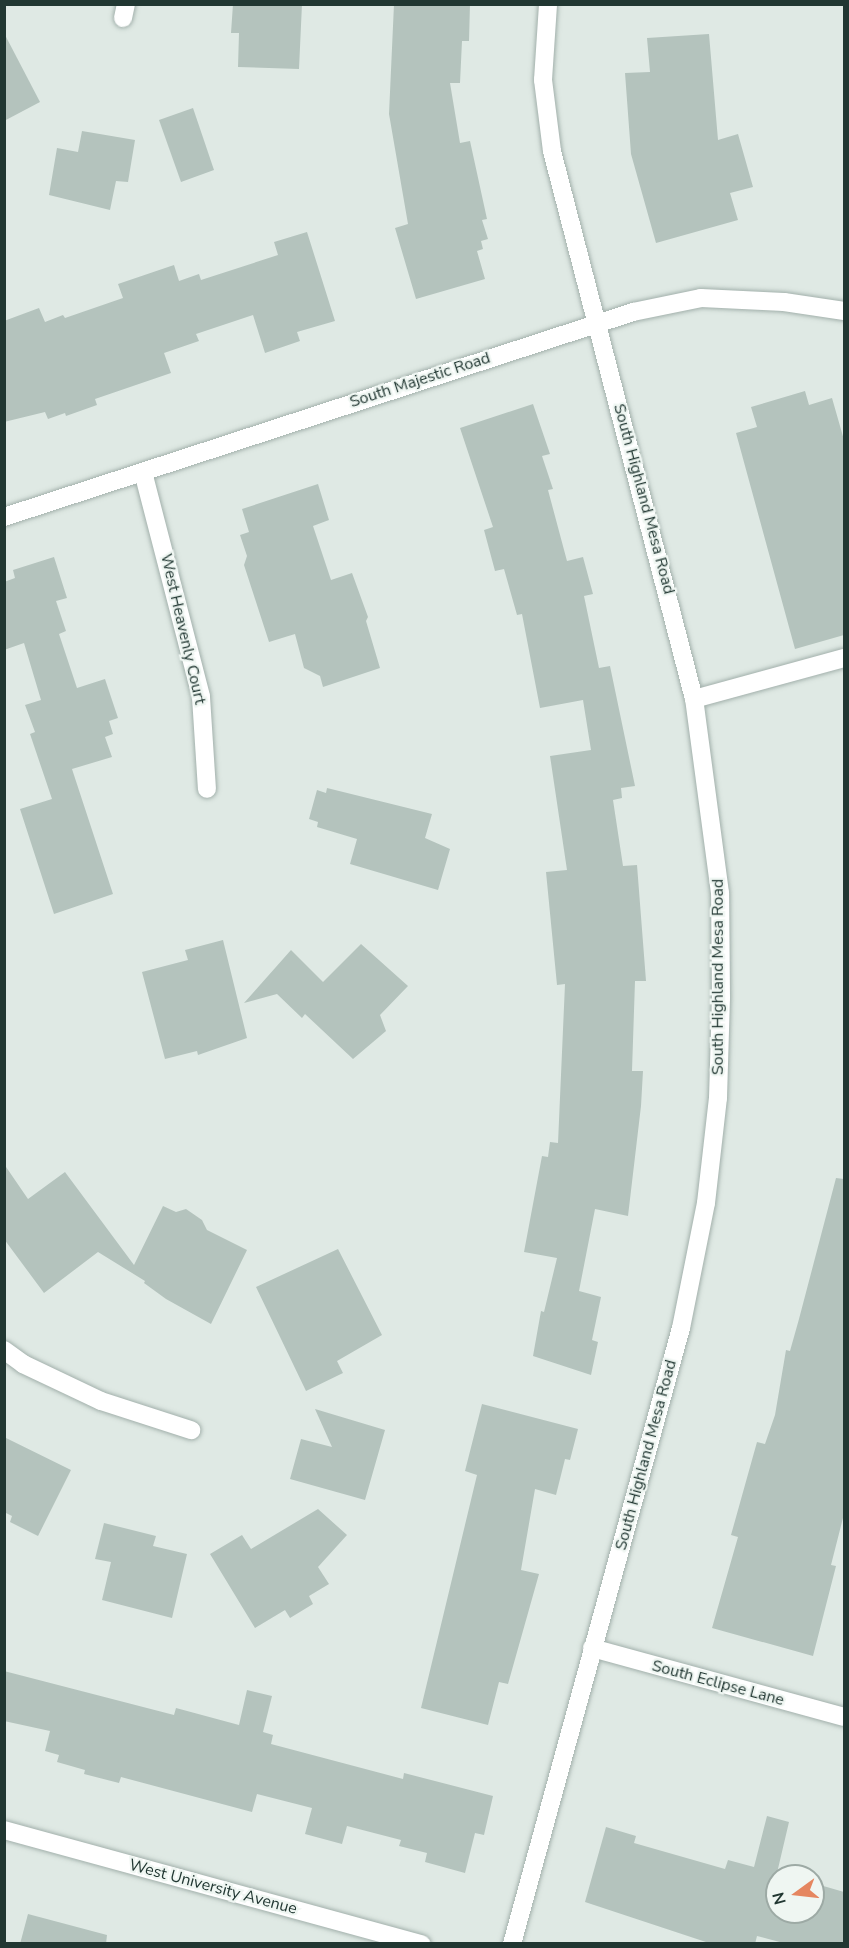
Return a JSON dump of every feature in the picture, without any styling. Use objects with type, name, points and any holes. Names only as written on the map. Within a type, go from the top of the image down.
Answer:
[{"type":"street","name":"South Highland Mesa Road","points":[[512,1944],[681,1328],[706,1203],[718,1098],[720,893],[694,699],[552,151],[543,80],[548,4]]},
{"type":"street","name":"South Majestic Road","points":[[4,517],[597,322],[700,298],[784,302],[844,311]]},
{"type":"street","name":"West Heavenly Court","points":[[143,472],[201,697],[207,789]]},
{"type":"street","points":[[694,699],[844,658]]},
{"type":"street","points":[[4,1350],[24,1364],[101,1401],[191,1430]]},
{"type":"street","name":"South Eclipse Lane","points":[[592,1648],[844,1717]]},
{"type":"street","name":"West University Avenue","points":[[4,1830],[422,1944]]},
{"type":"building","points":[[233,4],[302,4],[299,69],[238,67],[239,33],[231,33]]},
{"type":"building","points":[[394,4],[470,4],[469,41],[462,41],[460,83],[450,83],[460,143],[470,141],[487,219],[482,220],[488,239],[481,241],[483,249],[477,251],[485,279],[416,299],[395,228],[408,224],[389,114]]},
{"type":"building","points":[[4,33],[40,102],[4,121]]},
{"type":"building","points":[[709,34],[718,140],[738,134],[753,187],[730,193],[738,220],[656,243],[631,154],[625,73],[650,72],[647,38]]},
{"type":"building","points":[[193,108],[214,170],[181,182],[159,120]]},
{"type":"building","points":[[82,131],[135,140],[128,182],[116,181],[110,210],[49,195],[57,148],[78,152]]},
{"type":"building","points":[[307,232],[335,321],[297,332],[300,341],[265,353],[253,315],[196,334],[199,341],[164,353],[171,373],[95,399],[97,405],[66,416],[65,413],[48,419],[45,412],[4,422],[4,321],[39,308],[45,322],[63,315],[65,318],[123,298],[118,284],[174,265],[179,281],[199,274],[201,280],[278,255],[274,242]]},
{"type":"building","points":[[805,391],[809,405],[832,398],[844,440],[844,635],[795,649],[736,433],[757,427],[751,407]]},
{"type":"building","points":[[533,404],[550,454],[542,456],[553,489],[548,490],[567,561],[583,557],[593,594],[584,596],[599,668],[610,666],[635,786],[621,788],[622,798],[613,800],[623,866],[637,865],[646,981],[635,981],[632,1071],[643,1071],[641,1106],[628,1216],[595,1209],[579,1291],[601,1297],[592,1340],[598,1342],[591,1375],[533,1356],[541,1311],[544,1312],[557,1258],[524,1252],[542,1156],[548,1157],[550,1142],[558,1143],[565,984],[557,985],[546,872],[567,870],[550,756],[591,750],[583,700],[540,708],[522,614],[517,615],[504,569],[495,571],[484,530],[493,527],[460,428]]},
{"type":"building","points":[[318,484],[329,520],[313,526],[331,580],[352,573],[368,617],[366,621],[380,668],[323,687],[320,676],[304,668],[295,634],[269,642],[244,565],[247,556],[240,535],[249,532],[242,509]]},
{"type":"building","points":[[54,557],[67,598],[56,601],[66,631],[59,634],[77,688],[105,679],[118,718],[109,721],[113,734],[105,737],[112,757],[72,769],[113,894],[54,914],[20,809],[52,799],[30,734],[35,732],[25,705],[41,700],[24,643],[4,650],[4,582],[15,578],[13,570]]},
{"type":"building","points":[[327,788],[432,814],[425,838],[450,849],[438,890],[350,864],[357,839],[317,827],[318,822],[309,819],[317,790],[326,793]]},
{"type":"building","points":[[223,940],[247,1038],[198,1055],[197,1051],[165,1059],[142,972],[188,960],[185,950]]},
{"type":"building","points":[[361,944],[408,986],[380,1015],[386,1031],[353,1059],[305,1014],[302,1018],[277,994],[244,1003],[291,950],[323,982]]},
{"type":"building","points":[[4,1164],[28,1199],[65,1172],[134,1265],[163,1206],[176,1212],[186,1209],[202,1220],[207,1230],[247,1250],[211,1324],[166,1299],[144,1283],[145,1281],[98,1252],[44,1293],[4,1239]]},
{"type":"building","points":[[836,1178],[844,1179],[844,1514],[831,1565],[836,1566],[813,1656],[712,1628],[738,1537],[731,1535],[757,1442],[765,1444],[775,1415],[786,1350],[790,1351]]},
{"type":"building","points":[[338,1249],[382,1335],[337,1361],[343,1373],[306,1391],[256,1287]]},
{"type":"building","points":[[482,1404],[578,1429],[570,1460],[565,1459],[556,1495],[535,1489],[521,1570],[539,1574],[508,1684],[499,1682],[488,1725],[421,1708],[477,1475],[465,1471]]},
{"type":"building","points":[[315,1409],[385,1430],[365,1500],[290,1479],[301,1439],[332,1447]]},
{"type":"building","points":[[4,1437],[71,1470],[38,1536],[10,1522],[12,1516],[4,1512]]},
{"type":"building","points":[[318,1509],[347,1535],[318,1567],[329,1584],[309,1596],[313,1604],[290,1618],[285,1610],[255,1628],[210,1554],[242,1535],[251,1549]]},
{"type":"building","points":[[104,1523],[156,1536],[153,1546],[187,1554],[172,1618],[102,1600],[111,1562],[95,1559]]},
{"type":"building","points":[[4,1671],[174,1715],[176,1708],[239,1725],[247,1690],[272,1696],[263,1732],[273,1735],[271,1744],[403,1779],[404,1773],[493,1796],[484,1835],[475,1833],[465,1873],[425,1862],[427,1853],[399,1846],[401,1840],[347,1826],[342,1844],[305,1834],[312,1808],[257,1794],[252,1812],[121,1777],[119,1783],[84,1774],[85,1770],[57,1762],[59,1755],[45,1751],[50,1731],[4,1721]]},
{"type":"building","points":[[767,1816],[789,1822],[779,1864],[765,1864],[765,1924],[825,1924],[825,1886],[844,1892],[844,1944],[787,1944],[757,1936],[755,1944],[712,1944],[585,1902],[606,1827],[636,1836],[634,1843],[725,1869],[728,1860],[754,1867]]},
{"type":"building","points":[[28,1914],[107,1935],[106,1944],[20,1944]]}]
